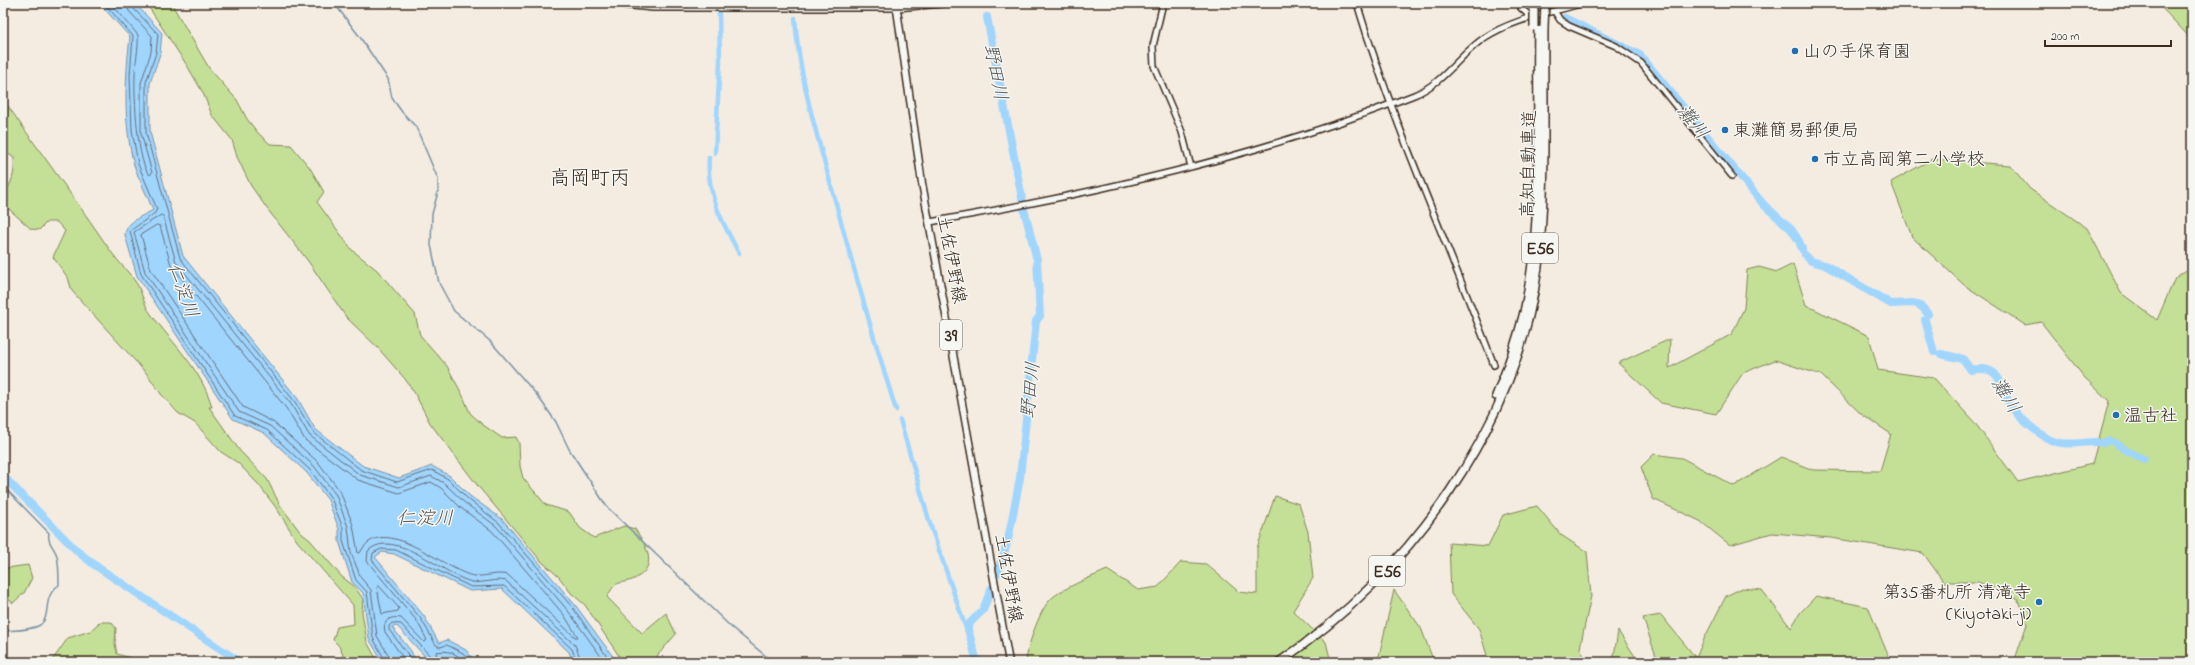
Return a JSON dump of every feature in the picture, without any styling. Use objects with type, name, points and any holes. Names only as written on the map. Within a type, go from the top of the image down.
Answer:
[{"type":"highway","points":[[612,3],[653,7],[896,5],[941,3]]},
{"type":"highway","points":[[1534,3],[1539,27]]},
{"type":"highway","name":"E56","points":[[1539,3],[1539,27]]},
{"type":"highway","name":"高知自動車道","points":[[1471,457],[1509,364],[1524,312],[1536,221],[1537,76],[1539,27],[1546,3]]},
{"type":"highway","name":"高知自動車道","points":[[1279,662],[1335,620],[1385,573],[1419,532],[1471,457],[1493,416],[1514,367],[1530,313],[1542,221],[1544,180],[1539,27]]},
{"type":"main road","name":"土佐伊野線","points":[[896,5],[922,183],[1009,662]]},
{"type":"street","points":[[1163,3],[1152,46],[1154,66],[1182,132],[1191,167]]},
{"type":"street","points":[[1356,3],[1389,104],[1410,160],[1458,271],[1494,365]]},
{"type":"street","points":[[930,222],[1026,205],[1191,167],[1275,144],[1389,104],[1424,90],[1436,83],[1485,37],[1504,28],[1532,18],[1583,3]]},
{"type":"street","points":[[1521,8],[1532,18]]},
{"type":"street","points":[[1555,12],[1560,20],[1569,26],[1616,46],[1641,63],[1732,176]]},
{"type":"green space","points":[[146,3],[175,3],[174,8],[209,68],[237,100],[247,119],[258,133],[270,144],[291,145],[310,168],[324,192],[317,202],[352,250],[377,270],[415,314],[420,335],[447,366],[470,413],[483,425],[502,438],[516,437],[519,443],[520,466],[523,478],[546,505],[569,512],[580,528],[594,538],[624,526],[635,529],[647,550],[648,564],[646,570],[632,580],[614,586],[607,597],[642,633],[666,613],[676,634],[657,656],[660,662],[623,662],[585,605],[571,593],[559,577],[541,561],[477,485],[430,423],[414,392],[405,379],[378,348],[346,317],[308,261],[251,186],[237,157],[232,140],[212,115],[203,93],[188,67]]},
{"type":"green space","points":[[2173,3],[2192,3],[2192,40],[2161,7]]},
{"type":"green space","points":[[3,99],[112,253],[137,284],[149,310],[194,369],[212,407],[209,407],[240,451],[267,479],[280,505],[301,533],[310,540],[342,577],[354,586],[363,599],[362,612],[367,642],[378,662],[338,662],[343,655],[339,646],[333,640],[337,627],[354,624],[353,605],[297,541],[277,509],[259,485],[238,463],[221,452],[195,423],[178,413],[161,394],[147,374],[72,291],[68,278],[53,257],[65,231],[57,222],[47,222],[39,230],[31,229],[5,204],[4,195],[12,178],[14,158],[3,150]]},
{"type":"green space","points":[[1932,159],[2010,165],[2030,189],[2087,228],[2121,293],[2157,320],[2175,278],[2192,266],[2192,662],[2014,662],[2027,624],[2017,598],[1978,582],[1944,582],[1923,553],[1831,538],[1772,533],[1730,545],[1700,521],[1653,499],[1641,467],[1654,454],[1682,458],[1734,486],[1781,457],[1813,470],[1880,471],[1891,434],[1861,414],[1821,375],[1775,360],[1743,373],[1716,414],[1661,403],[1618,363],[1670,339],[1669,368],[1732,334],[1744,308],[1747,270],[1759,267],[1777,272],[1793,264],[1806,305],[1869,336],[1878,370],[1934,378],[1975,423],[2018,482],[2092,464],[2109,401],[2084,377],[2041,322],[2025,325],[1964,285],[1912,237],[1891,182]]},
{"type":"green space","points":[[1275,496],[1299,504],[1308,532],[1313,578],[1293,611],[1326,642],[1331,662],[1214,662],[1211,660],[1206,662],[1026,662],[1034,630],[1041,613],[1049,601],[1060,592],[1107,570],[1138,590],[1158,587],[1181,562],[1206,564],[1239,592],[1257,594],[1257,548]]},
{"type":"green space","points":[[1537,506],[1561,535],[1587,552],[1591,596],[1580,648],[1587,662],[1489,662],[1479,629],[1451,594],[1449,543],[1488,546],[1503,515]]},
{"type":"green space","points":[[3,565],[7,568],[28,565],[32,578],[24,593],[13,603],[3,595]]},
{"type":"green space","points":[[1742,588],[1762,590],[1791,628],[1800,613],[1816,596],[1868,607],[1891,662],[1658,662],[1643,618],[1661,615],[1696,658],[1726,596]]},
{"type":"green space","points":[[1394,590],[1421,628],[1434,662],[1363,662],[1379,656]]},
{"type":"green space","points":[[100,622],[111,622],[116,628],[115,643],[117,654],[144,662],[51,662],[68,638],[90,631]]},
{"type":"green space","points":[[1618,631],[1639,662],[1613,662]]},
{"type":"water","name":"仁淀川","points":[[99,3],[135,3],[162,33],[160,54],[150,83],[150,132],[183,256],[298,399],[315,429],[363,466],[399,478],[432,466],[450,476],[470,496],[502,519],[576,606],[617,662],[573,662],[569,652],[502,589],[470,591],[394,554],[382,552],[375,557],[424,616],[439,643],[447,640],[466,650],[475,662],[430,662],[397,626],[392,627],[411,651],[416,662],[383,662],[369,639],[363,593],[352,582],[339,541],[339,529],[328,500],[307,473],[264,433],[233,419],[137,276],[125,235],[126,230],[128,226],[136,220],[153,210],[138,176],[130,149],[126,85],[130,37]]},
{"type":"waterway","points":[[334,3],[360,37],[388,79],[392,98],[402,112],[416,127],[438,179],[438,192],[432,214],[431,245],[439,283],[454,311],[490,341],[537,395],[556,422],[569,449],[607,507],[731,627],[773,662]]},
{"type":"waterway","points":[[1524,3],[1541,8]]},
{"type":"waterway","points":[[1543,9],[1568,3]]},
{"type":"waterway","points":[[719,13],[720,60]]},
{"type":"waterway","name":"野田川","points":[[987,17],[1022,198]]},
{"type":"waterway","points":[[795,18],[800,62],[814,125],[863,300],[896,410]]},
{"type":"waterway","name":"灘川","points":[[1565,18],[1640,55],[1764,205],[1791,229],[1799,241],[1802,249]]},
{"type":"waterway","points":[[715,153],[720,62]]},
{"type":"waterway","points":[[709,157],[710,183],[716,207],[739,253]]},
{"type":"waterway","name":"野田川","points":[[998,573],[1008,540],[1020,478],[1036,321],[1040,316],[1037,260],[1024,209]]},
{"type":"waterway","name":"灘川","points":[[1805,255],[1811,261],[1825,265],[1891,304],[1914,303],[1922,307],[1928,314]]},
{"type":"waterway","name":"灘川","points":[[1925,320],[1934,352]]},
{"type":"waterway","name":"灘川","points":[[1941,354],[1963,359],[1971,370],[1981,369],[1989,370],[1995,373],[2002,384],[2011,406],[2015,411],[2031,427],[2050,440],[2071,444],[2096,442]]},
{"type":"waterway","points":[[900,420],[931,527],[970,640]]},
{"type":"waterway","name":"灘川","points":[[2102,443],[2108,441]]},
{"type":"waterway","name":"灘川","points":[[2114,442],[2127,451],[2144,459]]},
{"type":"waterway","points":[[3,476],[77,551],[96,566],[240,662]]},
{"type":"waterway","points":[[3,486],[49,533],[50,543],[58,559],[59,570],[59,585],[50,595],[44,621],[36,627],[3,631]]},
{"type":"waterway","name":"野田川","points":[[977,662],[968,629],[970,623],[983,610],[991,589]]},
{"type":"place","name":"山の手保育園","points":[[1795,51]]},
{"type":"place","name":"東灘簡易郵便局","points":[[1725,130]]},
{"type":"place","name":"市立高岡第二小学校","points":[[1815,159]]},
{"type":"place","name":"温古社","points":[[2116,415]]},
{"type":"place","name":"第35番札所 清滝寺 (Kiyotaki-ji)","points":[[2039,602]]},
{"type":"district","name":"高岡町丙","points":[[590,177]]}]
